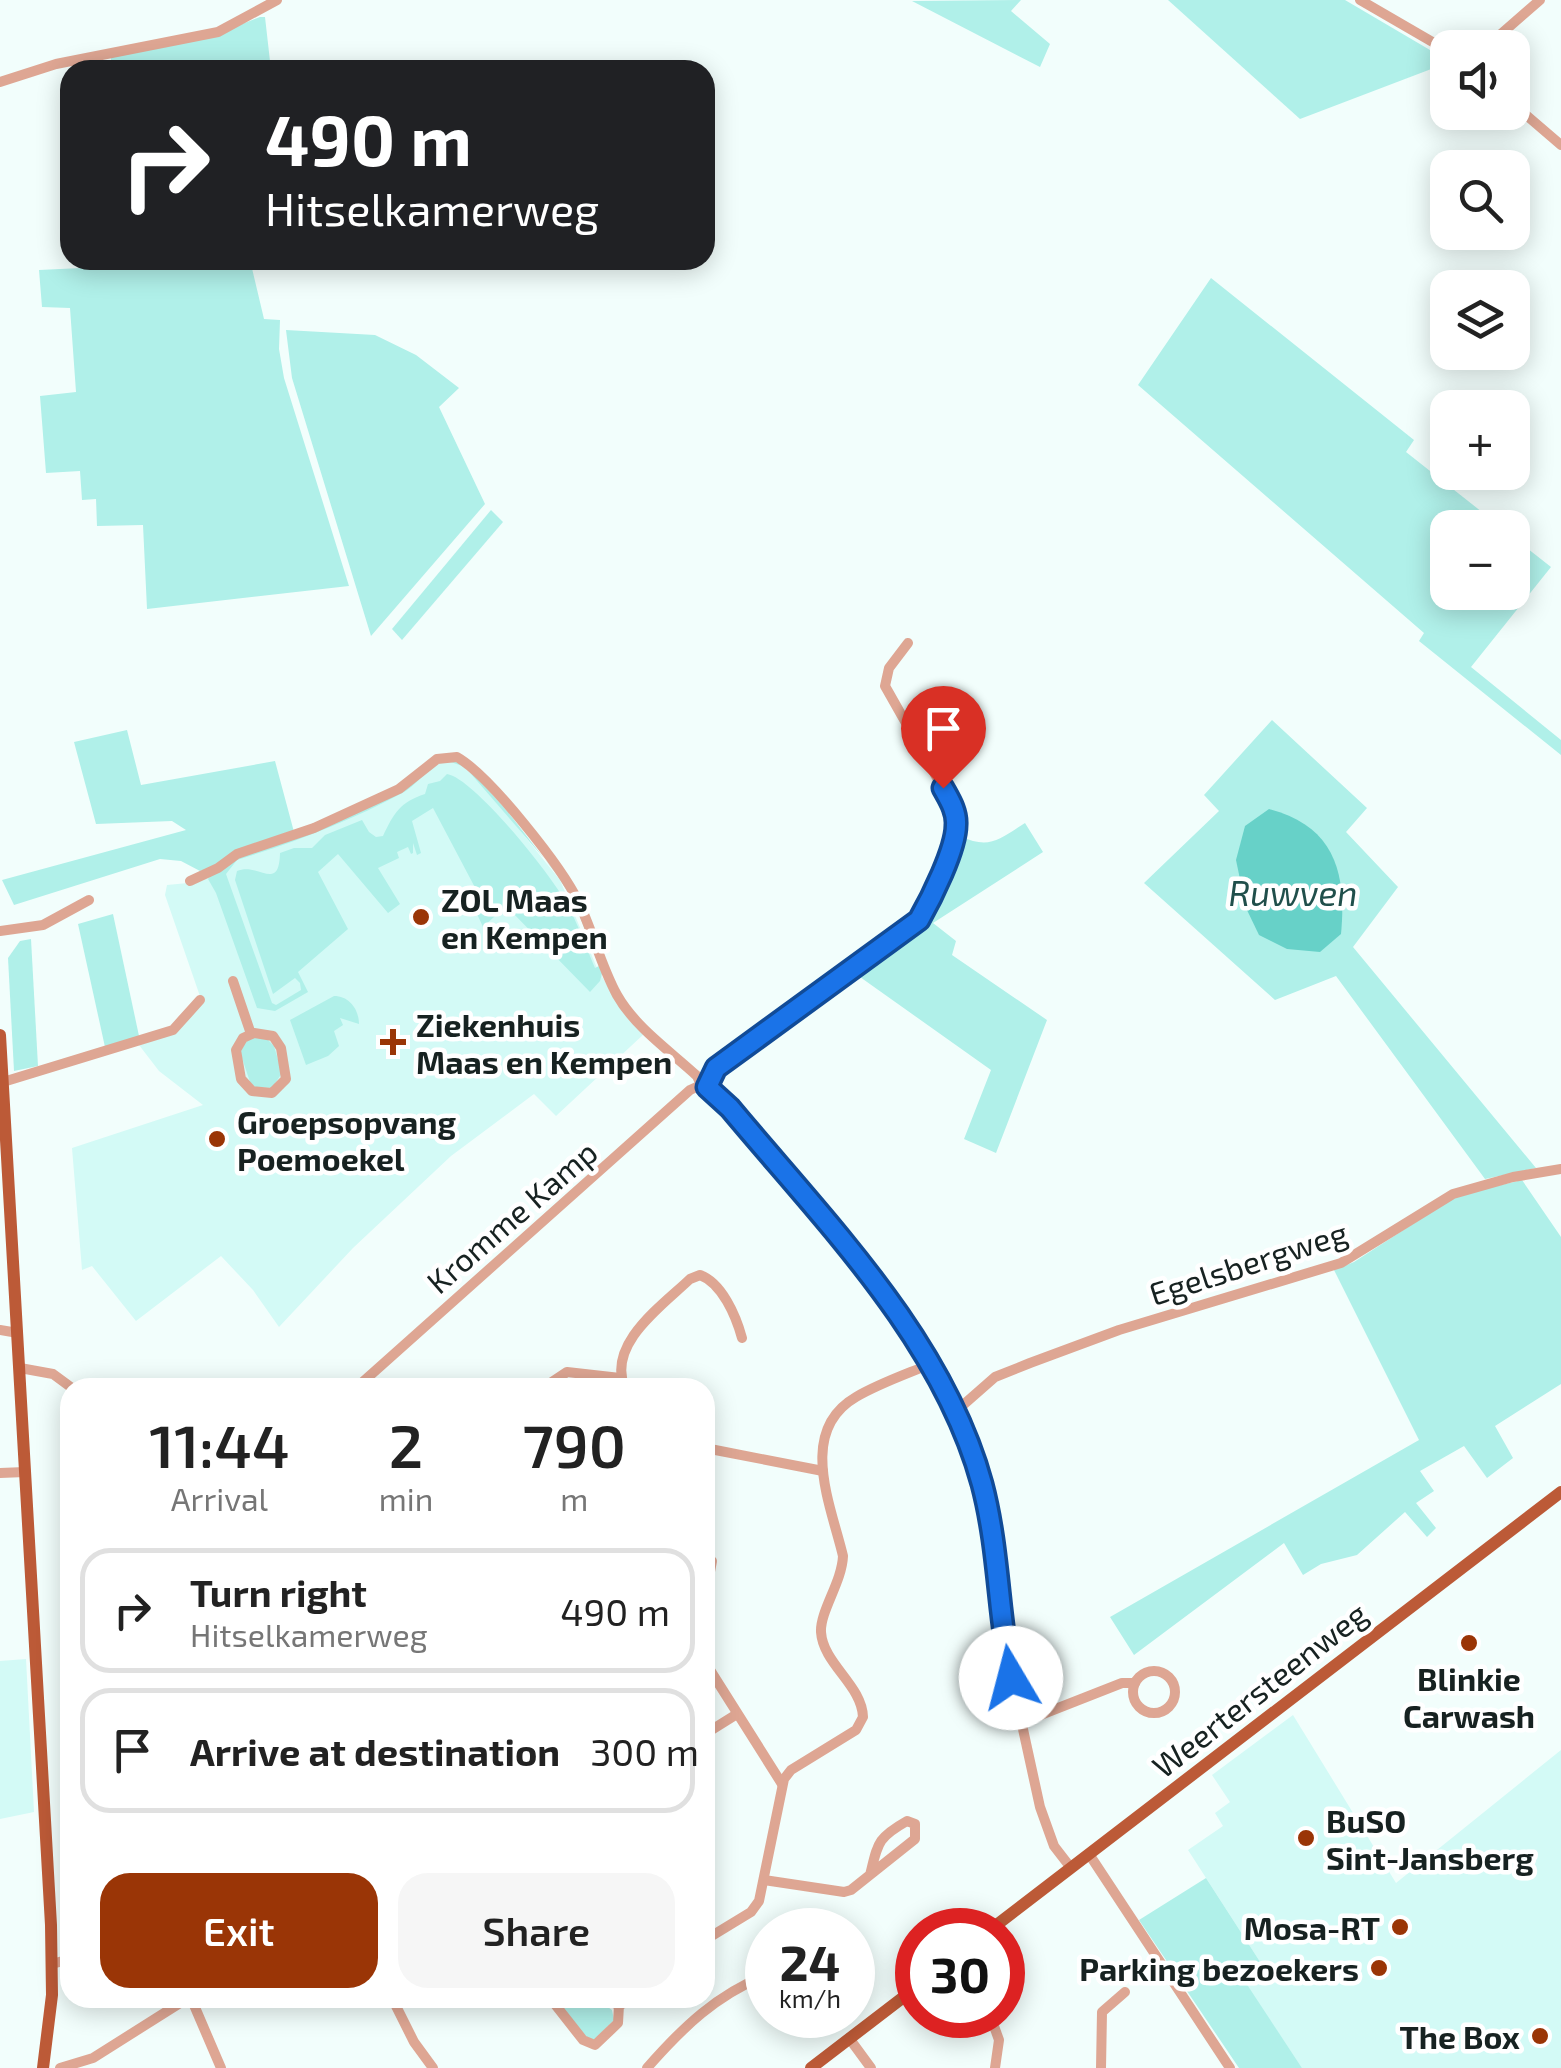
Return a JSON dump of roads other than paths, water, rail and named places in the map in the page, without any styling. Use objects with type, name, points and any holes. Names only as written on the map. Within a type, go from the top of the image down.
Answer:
[{"type":"main road","points":[[0,1035],[52,1964],[44,2068]]},
{"type":"main road","name":"Weertersteenweg","points":[[1019,1908],[1561,1492]]},
{"type":"main road","points":[[875,2019],[895,2004]]},
{"type":"main road","points":[[811,2068],[850,2038]]},
{"type":"street","points":[[76,60],[218,32],[277,0]]},
{"type":"street","points":[[1360,0],[1430,41]]},
{"type":"street","points":[[1505,30],[1540,0]]},
{"type":"street","points":[[0,82],[60,63]]},
{"type":"street","points":[[1530,119],[1561,145]]},
{"type":"street","name":"Kromme Kamp","points":[[367,1378],[690,1090],[704,1086],[716,1068],[919,920],[934,894],[957,826],[953,806],[885,686],[889,668],[908,643]]},
{"type":"street","points":[[190,881],[237,854],[314,828],[399,789],[436,758],[456,757],[492,789],[562,874],[622,1003],[730,1108],[896,1309],[954,1413],[981,1482],[991,1525],[1007,1656],[1046,1826],[1056,1850],[1071,1868]]},
{"type":"street","points":[[0,932],[43,925],[89,900]]},
{"type":"street","points":[[232,981],[251,1034]]},
{"type":"street","points":[[3,1082],[173,1030],[200,1000]]},
{"type":"street","points":[[251,1034],[269,1034],[281,1048],[286,1079],[272,1093],[252,1091],[241,1079],[236,1050],[251,1034]]},
{"type":"street","name":"Egelsbergweg","points":[[954,1413],[981,1388],[1013,1370],[1119,1330],[1341,1263],[1453,1194],[1513,1177],[1561,1169]]},
{"type":"street","points":[[623,1378],[627,1346],[636,1331],[690,1279],[700,1275],[711,1279],[722,1294],[742,1338]]},
{"type":"street","points":[[0,1330],[18,1333]]},
{"type":"street","points":[[715,1934],[750,1912],[758,1901],[782,1784],[790,1770],[856,1730],[863,1717],[856,1694],[829,1654],[821,1633],[842,1572],[843,1556],[823,1471],[820,1444],[824,1432],[853,1398],[928,1365]]},
{"type":"street","points":[[20,1368],[52,1374],[60,1380]]},
{"type":"street","points":[[558,1378],[567,1372],[600,1378]]},
{"type":"street","points":[[715,1450],[823,1471]]},
{"type":"street","points":[[0,1473],[25,1472]]},
{"type":"street","points":[[1020,1723],[1122,1683],[1135,1684],[1150,1672],[1163,1674],[1172,1683],[1172,1702],[1162,1711],[1144,1710],[1135,1701],[1135,1684]]},
{"type":"street","points":[[715,1678],[782,1784]]},
{"type":"street","points":[[715,1728],[737,1714]]},
{"type":"street","points":[[764,1880],[844,1892],[870,1875],[915,1839],[917,1830],[912,1821],[907,1820],[882,1836],[876,1844],[870,1875]]},
{"type":"street","points":[[1089,1854],[1230,2068]]},
{"type":"street","points":[[52,1964],[60,1962]]},
{"type":"street","points":[[715,2002],[745,1986]]},
{"type":"street","points":[[1101,2068],[1100,2017],[1109,2003],[1125,1992]]},
{"type":"street","points":[[60,2068],[94,2063],[175,2008]]},
{"type":"street","points":[[194,2008],[221,2068]]},
{"type":"street","points":[[397,2008],[433,2068]]},
{"type":"street","points":[[558,2008],[583,2040],[595,2045],[618,2023],[619,2008]]},
{"type":"street","points":[[647,2068],[679,2030],[706,2008]]},
{"type":"street","points":[[850,2038],[871,2068]]},
{"type":"street","points":[[995,2068],[998,2038]]},
{"type":"water","name":"Ruwven","points":[[1269,809],[1309,827],[1332,855],[1341,891],[1341,934],[1320,952],[1287,949],[1259,935],[1246,908],[1236,860],[1245,826]]},
{"type":"place","name":"ZOL Maas en Kempen","points":[[421,917]]},
{"type":"place","name":"Ziekenhuis Maas en Kempen","points":[[393,1042]]},
{"type":"place","name":"Groepsopvang Poemoekel","points":[[217,1139]]},
{"type":"place","name":"Blinkie Carwash","points":[[1469,1643]]},
{"type":"place","name":"BuSO Sint-Jansberg","points":[[1306,1838]]},
{"type":"place","name":"Mosa-RT","points":[[1400,1927]]},
{"type":"place","name":"Parking bezoekers","points":[[1379,1968]]},
{"type":"place","name":"The Box","points":[[1540,2036]]}]
